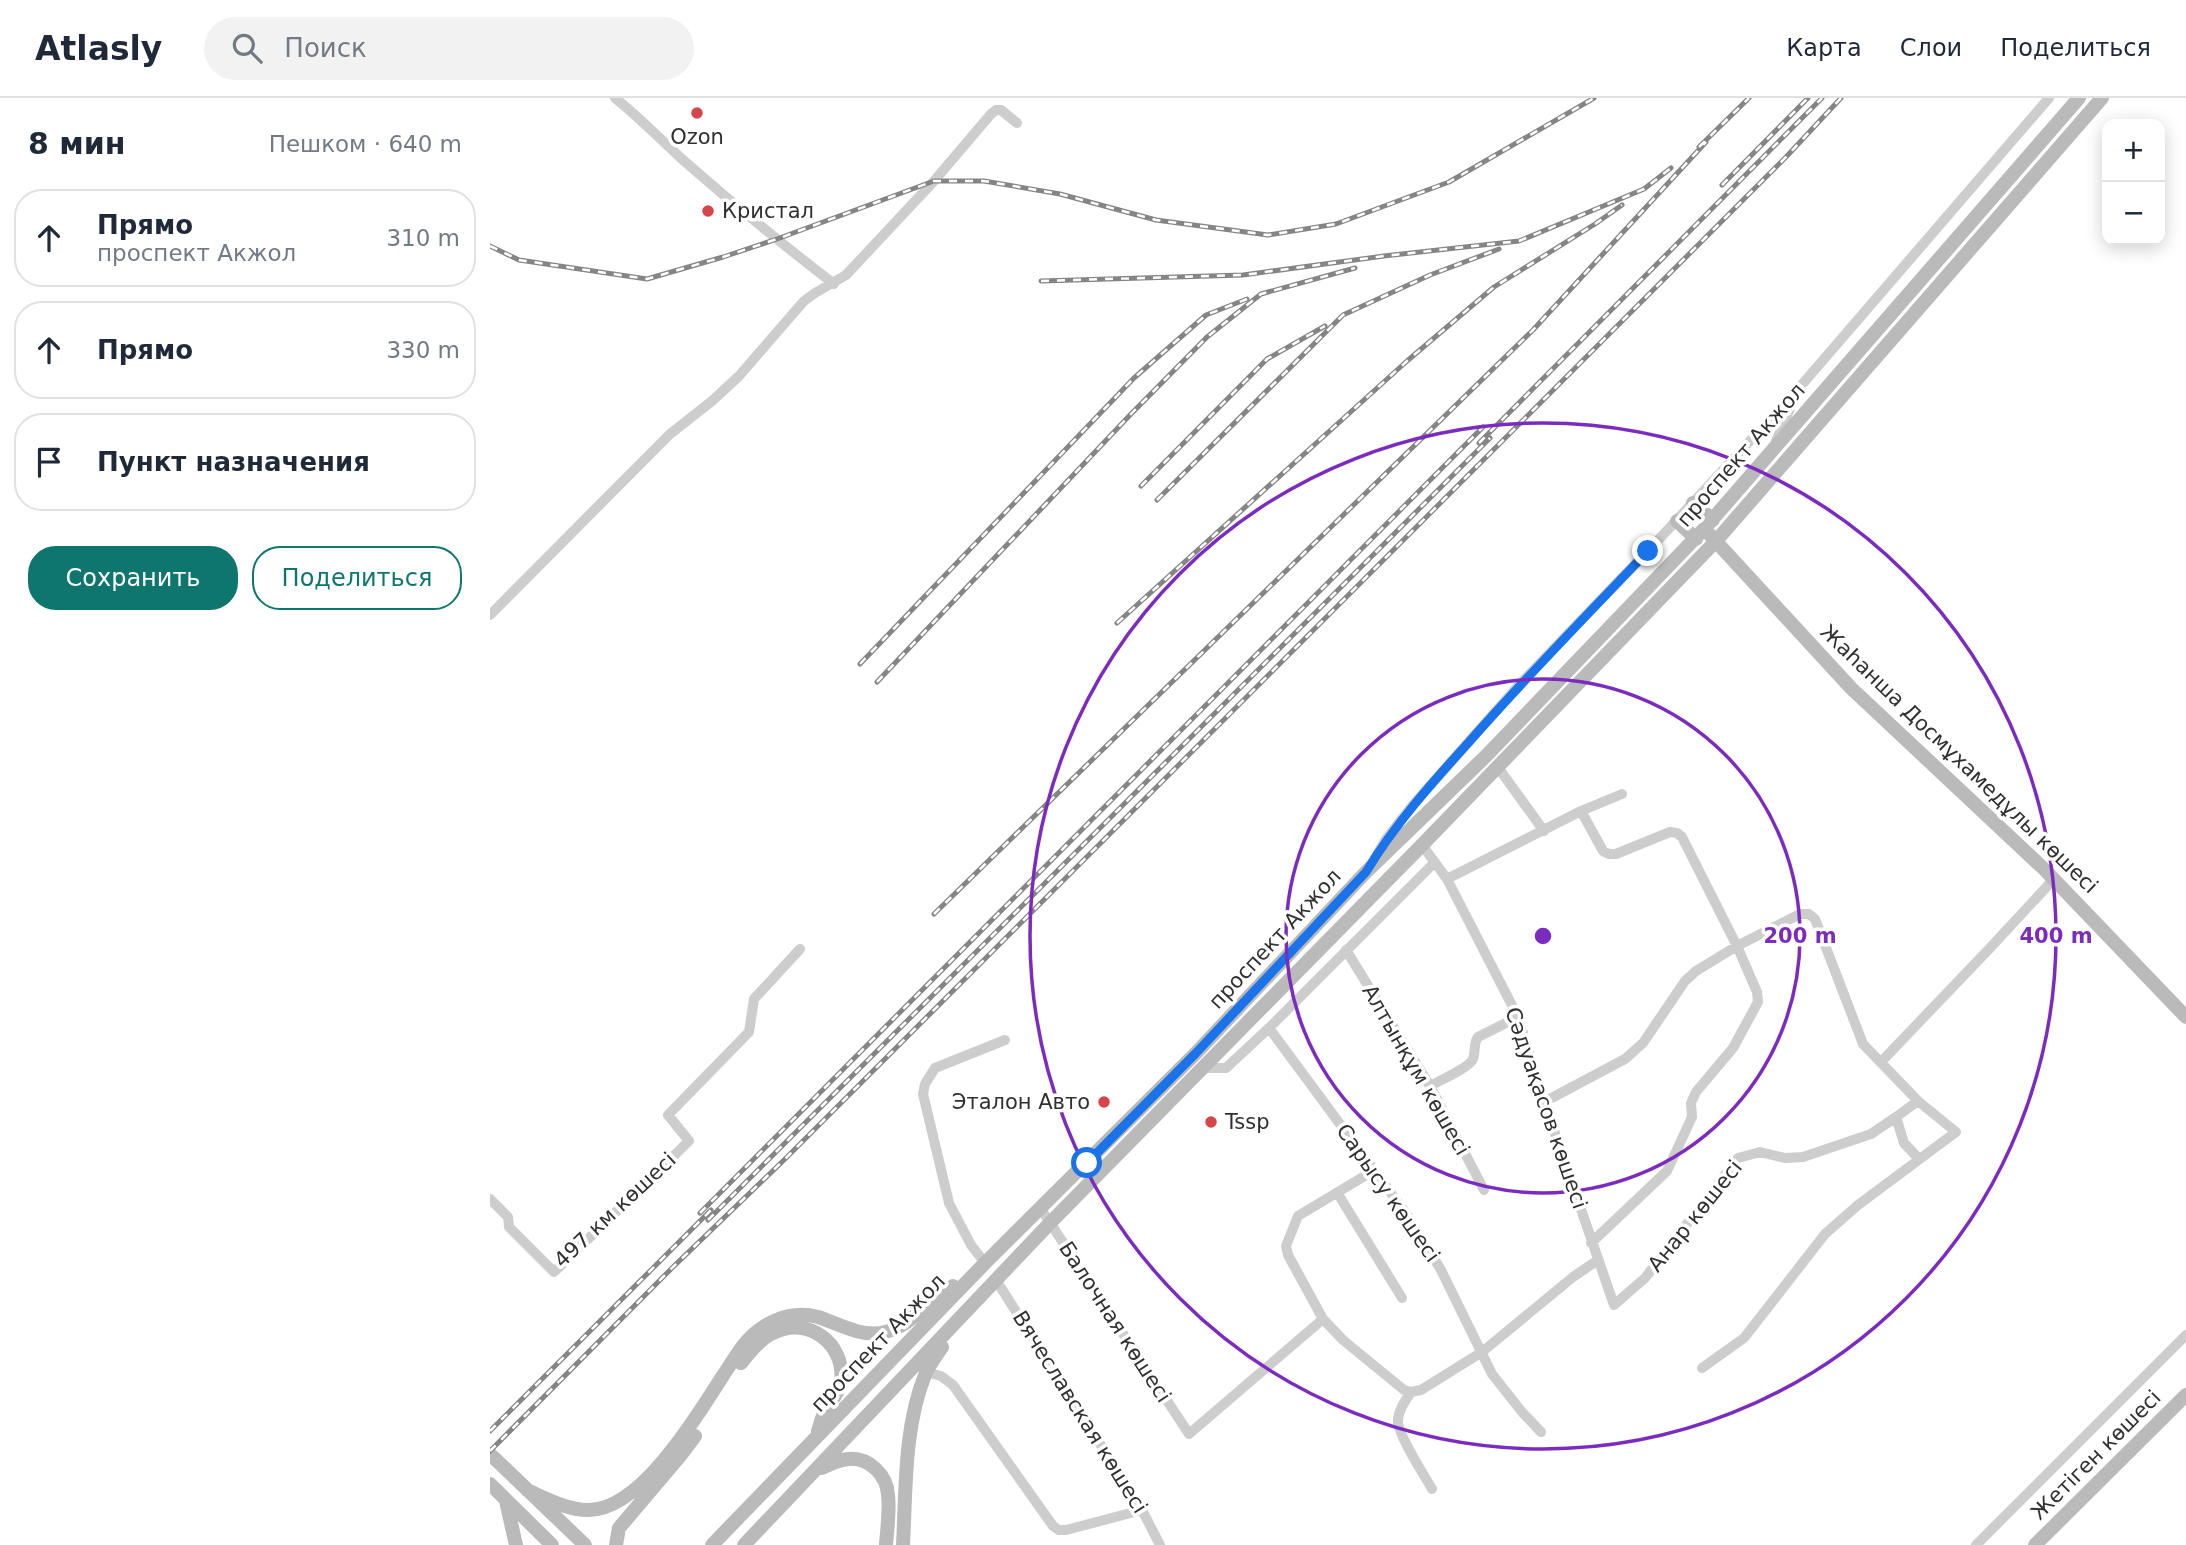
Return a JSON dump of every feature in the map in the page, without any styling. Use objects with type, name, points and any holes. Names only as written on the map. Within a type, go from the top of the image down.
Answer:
[{"type":"main road","name":"проспект Акжол","points":[[712,1545],[970,1278],[1196,1053],[1366,872],[1486,756],[1704,529],[2079,98]]},
{"type":"main road","name":"проспект Акжол","points":[[744,1545],[1050,1223],[1716,541],[2102,98]]},
{"type":"main road","points":[[2041,141],[2055,152]]},
{"type":"main road","points":[[1693,503],[1704,529]]},
{"type":"main road","points":[[1676,521],[1704,529]]},
{"type":"main road","name":"Жаһанша Досмұхамедұлы көшесі","points":[[1704,529],[1851,688],[2053,880],[2186,1017]]},
{"type":"main road","points":[[522,1485],[567,1506],[588,1510],[611,1505],[629,1495],[683,1438],[742,1347],[751,1335],[765,1325],[798,1314],[816,1317],[861,1333],[880,1333],[898,1327],[918,1315],[948,1288],[970,1278]]},
{"type":"main road","points":[[903,1545],[914,1413],[926,1372],[962,1317]]},
{"type":"main road","points":[[616,1545],[619,1528],[691,1442],[750,1351],[782,1329],[813,1330],[827,1339],[838,1353],[841,1384],[825,1412],[816,1436]]},
{"type":"main road","name":"Жетіген көшесі","points":[[2035,1545],[2186,1395]]},
{"type":"main road","points":[[490,1454],[585,1545]]},
{"type":"main road","points":[[814,1471],[836,1461],[849,1459],[865,1461],[876,1470],[884,1480],[888,1493],[886,1545]]},
{"type":"main road","points":[[499,1493],[516,1545]]},
{"type":"main road","points":[[499,1493],[552,1545]]},
{"type":"street","points":[[615,98],[639,117],[682,159],[834,284]]},
{"type":"street","points":[[1366,872],[1396,826],[1465,746],[1799,388],[2049,98]]},
{"type":"street","points":[[490,615],[670,434],[739,376],[804,301],[846,275],[991,114],[1001,110],[1017,123]]},
{"type":"street","points":[[1770,456],[1799,388]]},
{"type":"street","points":[[1497,766],[1544,831]]},
{"type":"street","points":[[1447,879],[1581,811],[1622,794]]},
{"type":"street","points":[[1581,811],[1603,850],[1609,854],[1616,854],[1670,832],[1682,837],[1737,946],[1757,992],[1758,1002],[1733,1048],[1696,1092],[1691,1103],[1692,1117],[1667,1171],[1591,1243]]},
{"type":"street","name":"Сәдуақасов көшесі","points":[[1422,845],[1447,879],[1518,1017],[1591,1243],[1614,1304]]},
{"type":"street","points":[[1202,1068],[1226,1068],[1435,862]]},
{"type":"street","points":[[1881,1062],[2053,880]]},
{"type":"street","points":[[1544,1102],[1625,1059],[1643,1043],[1685,981],[1696,971],[1737,946],[1800,914],[1809,914],[1815,919],[1863,1044],[1918,1101],[1956,1132],[1858,1205],[1825,1234],[1744,1338],[1702,1368]]},
{"type":"street","name":"497 км көшесі","points":[[490,1199],[508,1217],[509,1227],[554,1272],[689,1141],[668,1115],[749,1032],[754,999],[800,949]]},
{"type":"street","name":"Алтынқұм көшесі","points":[[1346,950],[1430,1086],[1484,1190]]},
{"type":"street","points":[[1430,1086],[1470,1063],[1478,1037],[1518,1017]]},
{"type":"street","name":"Сарысу көшесі","points":[[1269,1028],[1405,1212],[1441,1270],[1492,1374],[1541,1432]]},
{"type":"street","points":[[985,1263],[971,1245],[949,1203],[923,1094],[925,1084],[935,1068],[1005,1040]]},
{"type":"street","name":"Анар көшесі","points":[[1614,1304],[1645,1278],[1738,1158],[1760,1152],[1785,1158],[1803,1157],[1871,1134],[1918,1101]]},
{"type":"street","points":[[1896,1118],[1904,1143],[1919,1159]]},
{"type":"street","points":[[1373,1171],[1298,1216],[1286,1246],[1288,1255],[1323,1319],[1352,1348],[1404,1390],[1421,1390],[1482,1352],[1573,1277],[1598,1260]]},
{"type":"street","points":[[1338,1194],[1402,1298]]},
{"type":"street","name":"Балочная көшесі","points":[[1041,1209],[1189,1434],[1323,1319]]},
{"type":"street","name":"Вячеславская көшесі","points":[[996,1280],[1142,1510],[1160,1545]]},
{"type":"street","points":[[1976,1545],[2186,1335]]},
{"type":"street","points":[[926,1372],[941,1376],[953,1385],[1053,1526],[1059,1530],[1142,1510]]},
{"type":"street","points":[[1411,1392],[1399,1413],[1398,1422],[1432,1489]]},
{"type":"railway","points":[[490,246],[519,260],[647,279],[777,239],[934,181],[984,181],[1060,194],[1156,220],[1268,235],[1336,224],[1449,182],[1594,98]]},
{"type":"railway","points":[[1699,147],[1749,98]]},
{"type":"railway","points":[[1722,185],[1808,98]]},
{"type":"railway","points":[[1479,443],[1822,98]]},
{"type":"railway","points":[[490,1451],[1786,157],[1841,98]]},
{"type":"railway","points":[[934,914],[1533,330],[1706,142]]},
{"type":"railway","points":[[1041,281],[1243,275],[1519,241],[1644,189],[1671,168]]},
{"type":"railway","points":[[1117,623],[1407,361],[1494,287],[1622,205]]},
{"type":"railway","points":[[1157,500],[1343,315],[1430,275],[1499,249]]},
{"type":"railway","points":[[877,682],[1207,337],[1261,294],[1355,268]]},
{"type":"railway","points":[[860,664],[1134,378],[1206,315],[1247,299]]},
{"type":"railway","points":[[1141,486],[1267,359],[1325,326]]},
{"type":"railway","points":[[700,1213],[1483,427]]},
{"type":"railway","points":[[708,1220],[1490,438]]},
{"type":"railway","points":[[490,1431],[711,1210]]},
{"type":"place","name":"Ozon","points":[[697,113]]},
{"type":"place","name":"Кристал","points":[[708,211]]},
{"type":"place","name":"Эталон Авто","points":[[1104,1102]]},
{"type":"place","name":"Tssp","points":[[1211,1122]]},
{"type":"route","points":[[1087,1163],[1196,1053],[1366,872],[1386,839],[1412,806],[1518,687],[1648,551]]}]
